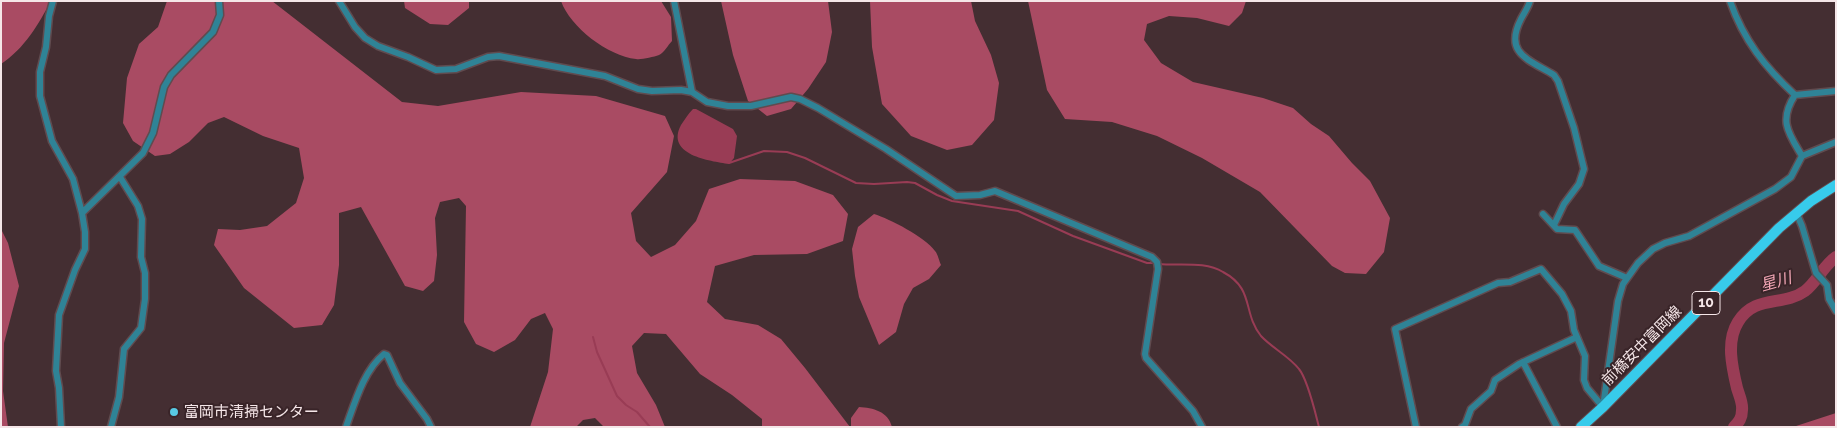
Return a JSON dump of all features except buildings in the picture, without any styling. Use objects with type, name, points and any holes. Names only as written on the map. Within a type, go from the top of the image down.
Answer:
[{"type":"main road","name":"前橋安中富岡線","points":[[1581,427],[1603,407],[1778,228],[1796,212],[1836,185]]},
{"type":"street","points":[[53,1],[40,72],[40,96],[52,141],[73,179],[82,213],[85,249],[75,270],[59,315],[56,371],[61,427]]},
{"type":"street","points":[[82,213],[143,153],[152,133],[164,87],[171,75],[213,32],[220,15],[219,1]]},
{"type":"street","points":[[339,1],[355,27],[365,38],[378,46],[436,70],[456,69],[488,57],[499,56],[605,76],[638,89],[692,92],[707,102],[728,106],[751,106],[791,97],[800,99],[886,149],[956,196],[980,195],[995,191],[1152,257],[1157,262],[1158,269],[1145,354],[1146,358],[1193,411],[1202,427]]},
{"type":"street","points":[[674,1],[692,92]]},
{"type":"street","points":[[1530,1],[1520,20],[1515,43],[1518,52],[1554,76],[1558,82],[1574,128],[1584,169],[1579,184],[1564,204],[1554,225]]},
{"type":"street","points":[[1730,1],[1747,41],[1763,64],[1795,96]]},
{"type":"street","points":[[1802,156],[1786,128],[1789,104],[1795,96],[1836,91]]},
{"type":"street","points":[[1603,407],[1618,301],[1626,278],[1638,263],[1653,249],[1665,243],[1689,236],[1775,189],[1791,177],[1802,156],[1836,142]]},
{"type":"street","points":[[112,427],[119,397],[124,349],[141,328],[145,273],[141,257],[142,219],[138,206],[120,177]]},
{"type":"street","points":[[1796,212],[1816,273],[1827,285],[1828,300],[1836,311]]},
{"type":"street","points":[[1543,214],[1557,229],[1575,230],[1599,266],[1626,278]]},
{"type":"street","points":[[1416,427],[1395,329],[1498,283],[1510,282],[1541,269],[1562,294],[1571,312],[1574,330],[1585,356],[1584,380],[1587,388],[1603,407]]},
{"type":"street","points":[[1462,427],[1465,425],[1471,409],[1491,391],[1495,380],[1523,362],[1577,337]]},
{"type":"street","points":[[346,427],[366,379],[377,360],[384,354],[387,355],[400,383],[431,427]]},
{"type":"street","points":[[1523,362],[1557,427]]},
{"type":"shaded area","points":[[1,1],[51,1],[24,43],[10,58],[1,64]]},
{"type":"shaded area","points":[[167,1],[272,1],[402,102],[438,106],[521,92],[596,96],[665,116],[674,136],[667,172],[631,213],[636,241],[651,257],[675,245],[696,221],[709,189],[740,179],[795,181],[833,195],[848,214],[843,241],[807,254],[754,255],[715,266],[707,302],[725,319],[758,325],[781,339],[850,427],[762,427],[762,419],[732,395],[700,374],[666,334],[644,333],[632,346],[637,373],[656,405],[665,427],[604,427],[595,418],[583,420],[576,427],[530,427],[548,372],[553,329],[545,313],[531,319],[515,340],[494,352],[476,344],[464,322],[466,206],[459,198],[440,202],[435,218],[437,255],[434,281],[423,291],[405,286],[361,207],[339,213],[339,265],[334,305],[322,325],[294,328],[244,288],[214,245],[218,229],[240,230],[267,226],[296,203],[304,178],[299,148],[263,136],[224,117],[208,123],[189,142],[170,154],[155,156],[133,141],[123,123],[127,78],[139,44],[158,27]]},
{"type":"shaded area","points":[[404,1],[469,1],[469,8],[448,25],[430,24],[405,8]]},
{"type":"shaded area","points":[[561,1],[661,1],[671,17],[672,41],[659,55],[641,59],[625,57],[591,39],[573,21]]},
{"type":"shaded area","points":[[721,1],[828,1],[832,32],[826,62],[808,89],[791,109],[767,116],[748,101],[733,55]]},
{"type":"shaded area","points":[[870,1],[971,1],[975,21],[991,55],[999,83],[994,120],[972,145],[947,150],[911,136],[882,104],[872,47]]},
{"type":"shaded area","points":[[1028,1],[1246,1],[1242,13],[1229,26],[1197,18],[1169,16],[1147,24],[1144,40],[1161,63],[1193,82],[1263,98],[1293,108],[1311,124],[1329,136],[1370,181],[1390,218],[1384,252],[1366,274],[1345,273],[1332,266],[1260,192],[1202,158],[1157,136],[1112,122],[1065,119],[1047,90]]},
{"type":"shaded area","points":[[693,109],[733,129],[737,136],[734,158],[729,164],[692,155],[684,150],[679,143],[678,135],[681,125]]},
{"type":"shaded area","points":[[874,214],[898,224],[924,240],[936,252],[941,265],[929,279],[913,288],[904,304],[896,332],[879,345],[859,297],[852,249],[858,227]]},
{"type":"shaded area","points":[[1,229],[8,243],[19,286],[4,343],[3,391],[8,427],[1,427]]},
{"type":"shaded area","points":[[859,407],[879,411],[887,417],[892,427],[851,427],[851,418]]},
{"type":"shaded area","points":[[1836,413],[1836,427],[1793,427]]},
{"type":"waterway","points":[[729,163],[764,151],[787,152],[805,158],[856,183],[915,183],[952,201],[1018,211],[1073,236],[1147,263],[1154,263]]},
{"type":"waterway","name":"星川","points":[[1734,427],[1739,422],[1742,413],[1731,354],[1732,337],[1738,322],[1745,313],[1761,304],[1788,299],[1805,291],[1836,257]]},
{"type":"waterway","points":[[1159,264],[1208,266],[1223,272],[1240,286],[1255,327],[1261,336],[1290,360],[1302,374],[1311,396],[1319,427]]},
{"type":"waterway","points":[[593,337],[597,352],[617,396],[637,412],[650,427]]},
{"type":"place","name":"富岡市清掃センター","points":[[174,412]]}]
